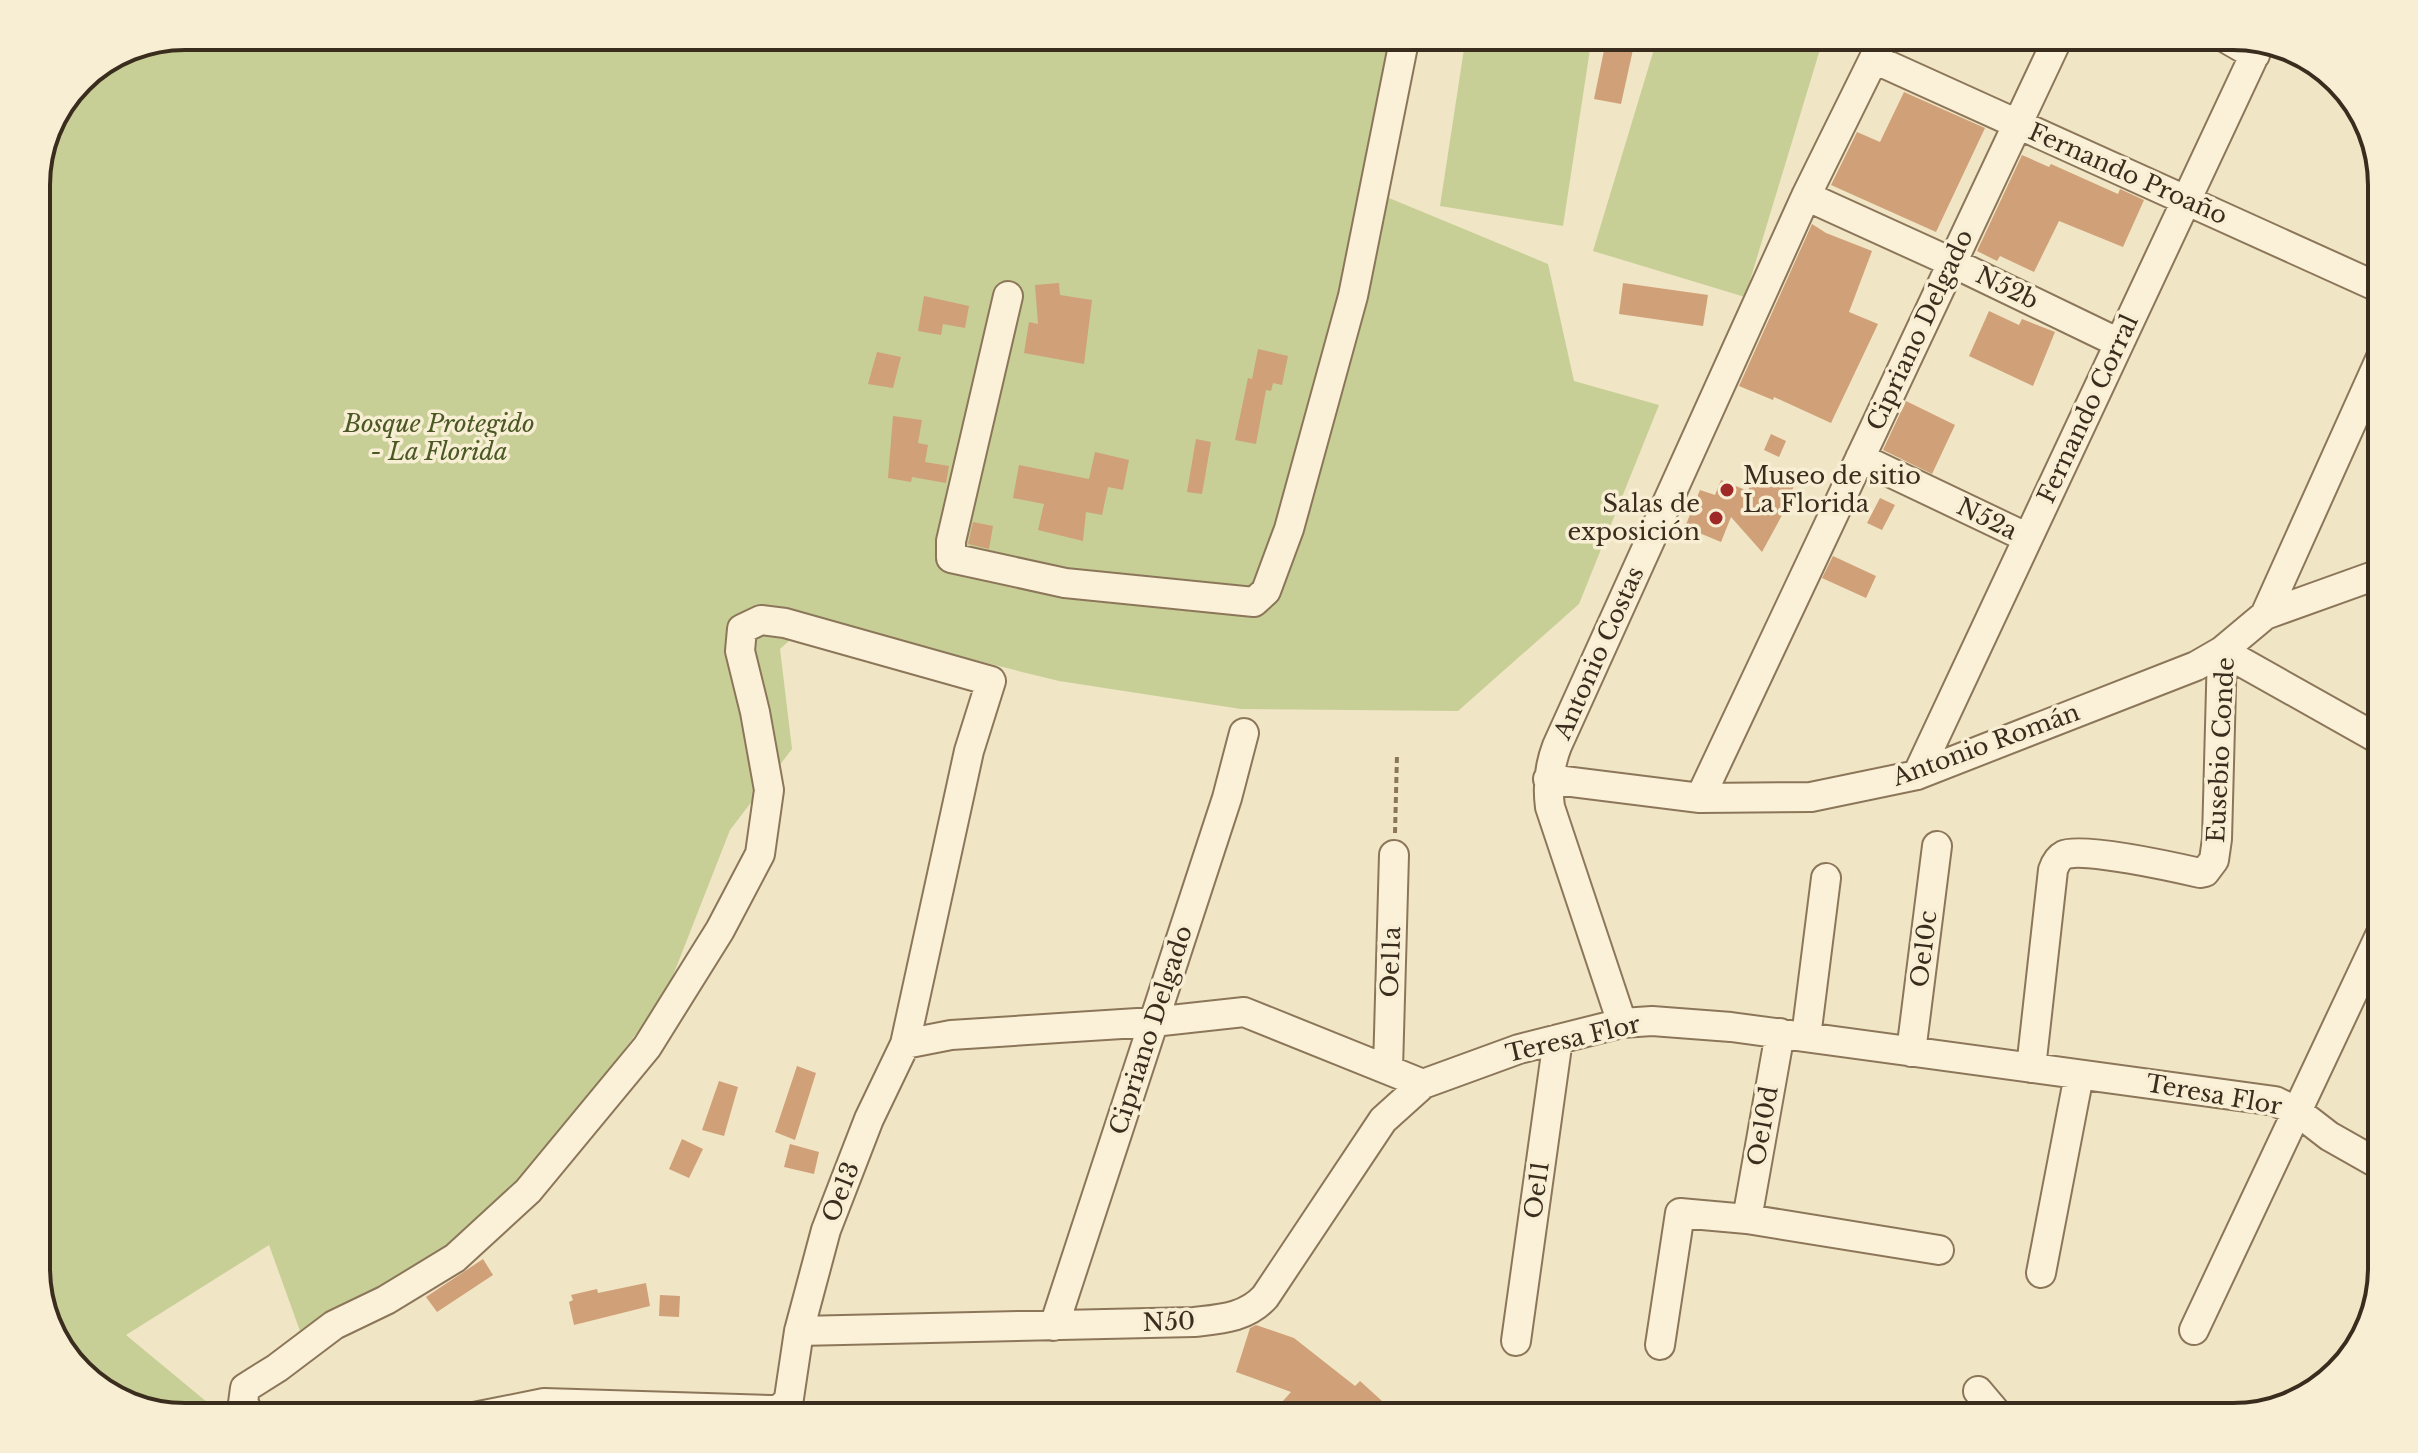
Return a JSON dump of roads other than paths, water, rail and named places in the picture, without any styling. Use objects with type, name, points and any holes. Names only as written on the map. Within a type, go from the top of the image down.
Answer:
[{"type":"street","points":[[1008,296],[951,541],[951,558],[1065,583],[1254,602],[1266,591],[1289,529],[1353,296],[1402,50]]},
{"type":"street","name":"Antonio Costas","points":[[1622,1023],[1550,807],[1548,779],[1557,746],[1806,196],[1879,50]]},
{"type":"street","name":"Fernando Proaño","points":[[1884,50],[2018,124],[2368,283]]},
{"type":"street","name":"Cipriano Delgado","points":[[1700,798],[2052,50]]},
{"type":"street","name":"Fernando Corral","points":[[1917,775],[2256,52]]},
{"type":"street","name":"N52b","points":[[1806,196],[2119,343]]},
{"type":"street","name":"Eusebio Conde","points":[[2031,1068],[2053,870],[2058,860],[2067,854],[2088,853],[2200,873],[2212,864],[2217,839],[2222,651],[2265,615],[2368,386]]},
{"type":"street","name":"N52a","points":[[1860,458],[2028,538]]},
{"type":"street","points":[[2265,615],[2368,578]]},
{"type":"street","name":"Oe13","points":[[243,1403],[245,1388],[334,1325],[386,1300],[455,1258],[528,1191],[647,1047],[720,930],[760,854],[769,790],[740,651],[742,629],[761,620],[785,623],[991,681],[969,751],[905,1044],[869,1119],[826,1230],[799,1331],[789,1398],[784,1403]]},
{"type":"street","points":[[2222,651],[2368,733]]},
{"type":"street","name":"Antonio Román","points":[[1548,779],[1700,798],[1811,797],[1917,775],[2196,666],[2222,651]]},
{"type":"street","name":"Cipriano Delgado","points":[[1054,1326],[1227,798],[1244,733]]},
{"type":"street","name":"Oe10c","points":[[1911,1052],[1937,846]]},
{"type":"street","name":"Oe11a","points":[[1388,1069],[1394,855]]},
{"type":"street","name":"Oe10d","points":[[1747,1219],[1793,1035],[1826,878]]},
{"type":"street","points":[[2194,1330],[2368,961]]},
{"type":"street","points":[[905,1044],[951,1035],[1153,1022],[1244,1012],[1423,1084]]},
{"type":"street","name":"Teresa Flor","points":[[1423,1084],[1477,1063],[1622,1023],[1694,1023],[2275,1101],[2298,1112],[2329,1136],[2368,1158]]},
{"type":"street","name":"Oe11","points":[[1516,1341],[1558,1039]]},
{"type":"street","points":[[2041,1273],[2079,1075]]},
{"type":"street","name":"N50","points":[[799,1331],[1194,1322],[1228,1318],[1252,1309],[1265,1297],[1383,1120],[1423,1084]]},
{"type":"street","points":[[1660,1345],[1680,1213],[1747,1219],[1939,1250]]},
{"type":"street","points":[[1978,1391],[1988,1403]]},
{"type":"place","name":"Museo de sitio La Florida","points":[[1727,490]]},
{"type":"place","name":"Salas de exposición","points":[[1716,518]]},
{"type":"park label","name":"Bosque Protegido - La Florida","points":[[439,438]]}]
